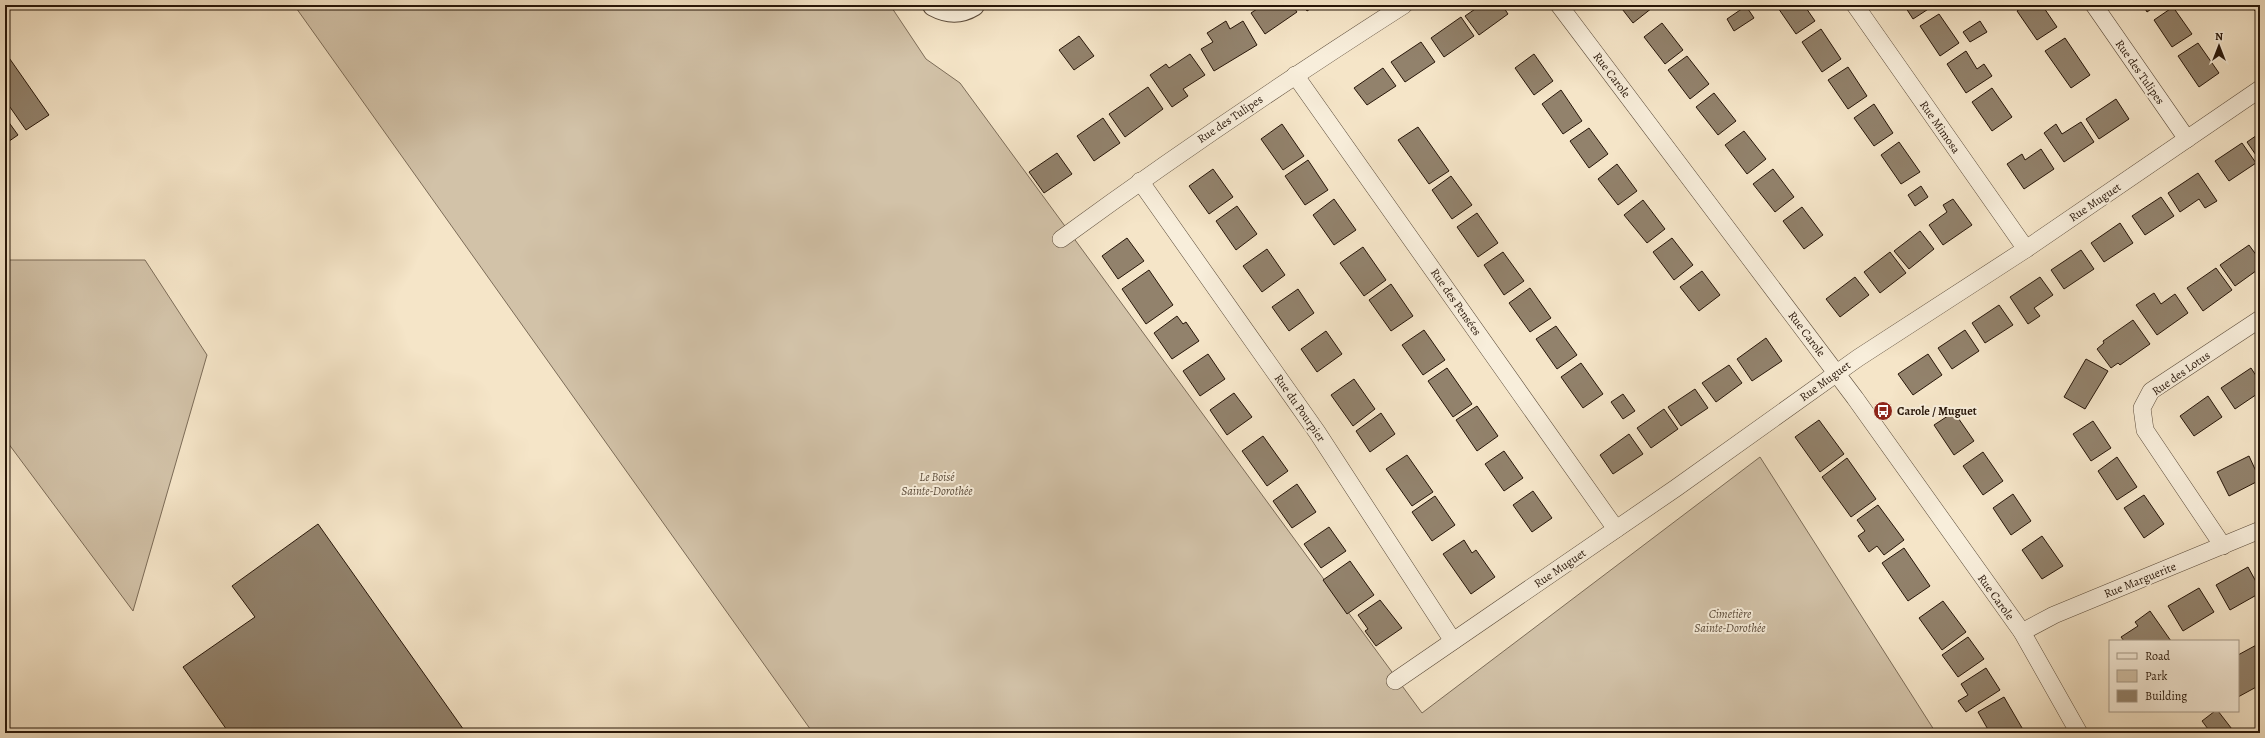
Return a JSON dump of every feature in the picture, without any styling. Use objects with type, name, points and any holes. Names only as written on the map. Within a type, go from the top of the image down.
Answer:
[{"type":"street","points":[[934,5],[946,10],[957,11],[973,5]]},
{"type":"street","name":"Rue des Tulipes","points":[[1061,238],[1140,181],[1295,75],[1404,5]]},
{"type":"street","name":"Rue Carole","points":[[1559,5],[1836,373],[2022,632],[2079,733]]},
{"type":"street","name":"Rue Mimosa","points":[[1855,5],[2026,249]]},
{"type":"street","name":"Rue des Tulipes","points":[[2094,5],[2187,139]]},
{"type":"street","name":"Rue des Pensées","points":[[1295,75],[1616,529]]},
{"type":"street","name":"Rue Muguet","points":[[1394,681],[1616,529],[1836,373],[2026,249],[2260,90]]},
{"type":"street","name":"Rue du Pourpier","points":[[1140,181],[1317,432],[1453,641]]},
{"type":"street","name":"Rue des Lotus","points":[[2223,546],[2145,430],[2142,408],[2151,391],[2260,319]]},
{"type":"street","name":"Rue Marguerite","points":[[2022,632],[2054,615],[2260,530]]},
{"type":"green space","name":"Le Boisé Sainte-Dorothée","points":[[294,5],[890,5],[926,59],[960,83],[1422,713],[1760,457],[1936,733],[813,733]]},
{"type":"green space","points":[[5,260],[145,260],[207,355],[133,611],[5,439]]},
{"type":"building","points":[[1263,5],[1292,5],[1297,12],[1265,34],[1251,13]]},
{"type":"building","points":[[1303,5],[1316,5],[1307,11]]},
{"type":"building","points":[[1481,5],[1502,5],[1508,14],[1479,35],[1465,16]]},
{"type":"building","points":[[1619,5],[1650,5],[1652,8],[1633,23]]},
{"type":"building","points":[[1776,5],[1804,5],[1815,21],[1796,34]]},
{"type":"building","points":[[1904,5],[1933,5],[1933,6],[1913,19]]},
{"type":"building","points":[[2025,5],[2042,5],[2057,27],[2037,40],[2017,11]]},
{"type":"building","points":[[2143,5],[2157,5],[2147,12]]},
{"type":"building","points":[[2255,5],[2260,5],[2260,17],[2252,7]]},
{"type":"building","points":[[1746,6],[1754,18],[1734,31],[1727,19]]},
{"type":"building","points":[[2173,7],[2192,34],[2172,47],[2154,20]]},
{"type":"building","points":[[1939,14],[1959,43],[1940,56],[1920,26]]},
{"type":"building","points":[[1461,17],[1474,36],[1444,57],[1431,38]]},
{"type":"building","points":[[1226,21],[1230,29],[1243,21],[1257,45],[1214,71],[1201,49],[1213,42],[1207,33]]},
{"type":"building","points":[[1980,21],[1987,32],[1970,42],[1963,32]]},
{"type":"building","points":[[1662,23],[1683,50],[1665,64],[1644,37]]},
{"type":"building","points":[[1821,29],[1841,59],[1822,72],[1802,42]]},
{"type":"building","points":[[1079,36],[1094,56],[1074,70],[1059,50]]},
{"type":"building","points":[[2065,38],[2090,75],[2071,88],[2045,51]]},
{"type":"building","points":[[1421,42],[1435,62],[1405,82],[1391,62]]},
{"type":"building","points":[[2198,43],[2219,73],[2199,87],[2178,56]]},
{"type":"building","points":[[1966,51],[1977,69],[1984,64],[1992,76],[1966,93],[1947,64]]},
{"type":"building","points":[[5,52],[49,115],[26,130],[5,100]]},
{"type":"building","points":[[1190,54],[1205,75],[1183,89],[1188,96],[1172,107],[1150,75],[1166,64],[1169,68]]},
{"type":"building","points":[[1534,54],[1553,81],[1534,95],[1515,68]]},
{"type":"building","points":[[1687,56],[1709,84],[1690,99],[1668,70]]},
{"type":"building","points":[[1848,67],[1867,96],[1848,109],[1828,80]]},
{"type":"building","points":[[1383,68],[1396,86],[1367,105],[1354,88]]},
{"type":"building","points":[[1148,87],[1163,109],[1125,137],[1109,114]]},
{"type":"building","points":[[1992,88],[2012,117],[1992,131],[1972,102]]},
{"type":"building","points":[[1561,90],[1582,121],[1563,134],[1542,104]]},
{"type":"building","points":[[1714,93],[1736,121],[1718,135],[1696,107]]},
{"type":"building","points":[[2116,99],[2129,119],[2099,139],[2086,119]]},
{"type":"building","points":[[1874,104],[1893,133],[1874,146],[1854,118]]},
{"type":"building","points":[[5,117],[18,135],[5,144]]},
{"type":"building","points":[[1103,118],[1120,143],[1094,161],[1077,136]]},
{"type":"building","points":[[2081,122],[2094,142],[2064,162],[2044,133],[2056,124],[2062,134]]},
{"type":"building","points":[[1282,124],[1304,156],[1283,170],[1261,139]]},
{"type":"building","points":[[1418,127],[1449,171],[1429,184],[1398,140]]},
{"type":"building","points":[[1589,128],[1608,154],[1589,168],[1570,141]]},
{"type":"building","points":[[1744,131],[1766,159],[1747,174],[1725,145]]},
{"type":"building","points":[[2260,133],[2260,161],[2247,142]]},
{"type":"building","points":[[1899,142],[1920,172],[1901,184],[1881,155]]},
{"type":"building","points":[[2242,143],[2256,163],[2229,181],[2215,161]]},
{"type":"building","points":[[2041,149],[2054,169],[2024,189],[2007,164],[2022,154],[2025,160]]},
{"type":"building","points":[[1057,153],[1072,174],[1044,193],[1029,172]]},
{"type":"building","points":[[1308,160],[1328,190],[1305,205],[1285,176]]},
{"type":"building","points":[[1617,164],[1637,191],[1618,205],[1598,179]]},
{"type":"building","points":[[1213,169],[1233,197],[1209,214],[1189,186]]},
{"type":"building","points":[[1773,169],[1794,197],[1775,212],[1753,184]]},
{"type":"building","points":[[2198,173],[2217,201],[2205,208],[2199,199],[2180,212],[2168,193]]},
{"type":"building","points":[[1451,176],[1472,205],[1452,219],[1432,190]]},
{"type":"building","points":[[1921,186],[1928,197],[1915,206],[1908,195]]},
{"type":"building","points":[[2161,197],[2174,216],[2145,235],[2132,216]]},
{"type":"building","points":[[1334,199],[1356,230],[1334,245],[1313,215]]},
{"type":"building","points":[[1953,199],[1972,225],[1943,245],[1929,225],[1947,212],[1943,205]]},
{"type":"building","points":[[1643,200],[1665,229],[1647,243],[1624,215]]},
{"type":"building","points":[[1237,206],[1257,234],[1236,250],[1216,221]]},
{"type":"building","points":[[1802,207],[1823,235],[1804,249],[1783,221]]},
{"type":"building","points":[[1477,213],[1498,243],[1478,257],[1457,227]]},
{"type":"building","points":[[2120,223],[2133,243],[2104,262],[2091,243]]},
{"type":"building","points":[[1920,231],[1934,249],[1909,269],[1894,251]]},
{"type":"building","points":[[1127,238],[1144,261],[1118,279],[1102,256]]},
{"type":"building","points":[[1672,238],[1693,265],[1674,280],[1653,252]]},
{"type":"building","points":[[2249,245],[2260,260],[2260,268],[2235,286],[2220,265]]},
{"type":"building","points":[[1363,247],[1386,280],[1364,296],[1340,263]]},
{"type":"building","points":[[1267,249],[1285,275],[1262,292],[1243,266]]},
{"type":"building","points":[[2081,250],[2094,269],[2064,289],[2051,270]]},
{"type":"building","points":[[1503,252],[1524,281],[1504,295],[1484,265]]},
{"type":"building","points":[[1890,252],[1906,273],[1880,293],[1864,272]]},
{"type":"building","points":[[2216,268],[2232,290],[2203,311],[2187,288]]},
{"type":"building","points":[[1149,270],[1173,305],[1146,324],[1122,289]]},
{"type":"building","points":[[1702,271],[1720,295],[1699,311],[1680,287]]},
{"type":"building","points":[[1855,277],[1869,295],[1840,317],[1826,299]]},
{"type":"building","points":[[2040,277],[2053,295],[2034,308],[2040,316],[2028,324],[2010,297]]},
{"type":"building","points":[[1391,284],[1413,316],[1391,331],[1369,300]]},
{"type":"building","points":[[1530,288],[1551,318],[1530,332],[1509,303]]},
{"type":"building","points":[[1298,289],[1314,313],[1289,331],[1272,307]]},
{"type":"building","points":[[2154,293],[2161,304],[2175,294],[2188,313],[2157,335],[2136,305]]},
{"type":"building","points":[[1999,305],[2013,325],[1985,343],[1972,323]]},
{"type":"building","points":[[1177,316],[1183,324],[1186,322],[1199,341],[1172,359],[1154,333]]},
{"type":"building","points":[[2133,320],[2150,344],[2120,365],[2118,363],[2111,368],[2097,349],[2104,343],[2103,341]]},
{"type":"building","points":[[1556,326],[1577,355],[1557,369],[1536,339]]},
{"type":"building","points":[[1424,330],[1445,360],[1423,375],[1402,345]]},
{"type":"building","points":[[1965,330],[1979,351],[1952,369],[1938,348]]},
{"type":"building","points":[[1326,331],[1342,354],[1317,372],[1301,349]]},
{"type":"building","points":[[1766,338],[1782,361],[1752,381],[1737,359]]},
{"type":"building","points":[[1208,354],[1225,379],[1200,396],[1183,371]]},
{"type":"building","points":[[1928,354],[1942,375],[1913,395],[1898,374]]},
{"type":"building","points":[[2086,359],[2108,371],[2085,409],[2064,397]]},
{"type":"building","points":[[1581,363],[1603,394],[1583,408],[1561,377]]},
{"type":"building","points":[[1729,365],[1742,383],[1716,402],[1702,383]]},
{"type":"building","points":[[1447,368],[1472,404],[1453,417],[1428,381]]},
{"type":"building","points":[[2251,368],[2260,382],[2260,392],[2235,409],[2221,388]]},
{"type":"building","points":[[1354,379],[1375,409],[1353,426],[1331,395]]},
{"type":"building","points":[[1695,389],[1708,408],[1681,426],[1668,407]]},
{"type":"building","points":[[1234,393],[1252,417],[1227,435],[1210,410]]},
{"type":"building","points":[[1623,394],[1635,411],[1623,419],[1611,402]]},
{"type":"building","points":[[2208,396],[2222,417],[2194,436],[2180,416]]},
{"type":"building","points":[[1477,406],[1498,436],[1477,451],[1456,420]]},
{"type":"building","points":[[1664,409],[1678,429],[1651,448],[1637,428]]},
{"type":"building","points":[[1954,412],[1974,441],[1954,455],[1934,425]]},
{"type":"building","points":[[1381,413],[1395,434],[1370,452],[1356,431]]},
{"type":"building","points":[[1819,420],[1844,454],[1820,472],[1795,437]]},
{"type":"building","points":[[2093,421],[2111,448],[2091,461],[2073,434]]},
{"type":"building","points":[[1629,434],[1643,454],[1613,474],[1600,455]]},
{"type":"building","points":[[1263,436],[1288,471],[1267,486],[1242,451]]},
{"type":"building","points":[[1504,451],[1523,478],[1504,491],[1485,464]]},
{"type":"building","points":[[1983,452],[2003,481],[1983,495],[1963,466]]},
{"type":"building","points":[[1407,455],[1433,492],[1412,506],[1386,469]]},
{"type":"building","points":[[2249,456],[2260,480],[2229,496],[2217,472]]},
{"type":"building","points":[[2117,457],[2137,487],[2117,500],[2098,471]]},
{"type":"building","points":[[1847,458],[1876,499],[1851,517],[1822,477]]},
{"type":"building","points":[[1297,484],[1316,512],[1292,528],[1273,501]]},
{"type":"building","points":[[1533,491],[1552,518],[1532,532],[1513,505]]},
{"type":"building","points":[[2013,494],[2031,521],[2011,535],[1993,508]]},
{"type":"building","points":[[2144,495],[2164,524],[2144,538],[2124,508]]},
{"type":"building","points":[[1435,496],[1455,525],[1432,541],[1412,512]]},
{"type":"building","points":[[1878,505],[1904,540],[1884,555],[1877,546],[1869,552],[1858,536],[1865,531],[1857,520]]},
{"type":"building","points":[[318,524],[466,733],[229,733],[183,667],[255,617],[232,586]]},
{"type":"building","points":[[1329,527],[1346,551],[1321,568],[1304,544]]},
{"type":"building","points":[[2042,536],[2063,566],[2042,579],[2022,550]]},
{"type":"building","points":[[1464,540],[1472,553],[1476,550],[1495,577],[1471,594],[1443,554]]},
{"type":"building","points":[[1904,548],[1930,586],[1908,601],[1882,563]]},
{"type":"building","points":[[1350,561],[1374,595],[1347,614],[1323,580]]},
{"type":"building","points":[[2248,567],[2260,589],[2260,593],[2230,610],[2216,585]]},
{"type":"building","points":[[2199,588],[2214,612],[2183,631],[2168,606]]},
{"type":"building","points":[[1380,600],[1402,628],[1376,646],[1365,631],[1368,629],[1358,615]]},
{"type":"building","points":[[1943,601],[1966,632],[1942,650],[1919,618]]},
{"type":"building","points":[[2150,611],[2170,640],[2123,640],[2121,637],[2138,626],[2135,622]]},
{"type":"building","points":[[1968,637],[1984,659],[1958,677],[1942,655]]},
{"type":"building","points":[[2260,643],[2260,685],[2239,696],[2239,654]]},
{"type":"building","points":[[1986,668],[2000,690],[1966,712],[1958,701],[1968,695],[1961,684]]},
{"type":"building","points":[[2004,697],[2025,733],[1990,733],[1978,712]]},
{"type":"building","points":[[2214,712],[2219,712],[2235,733],[2211,733],[2202,721]]},
{"type":"place","name":"Carole / Muguet","points":[[1883,411]]},
{"type":"park label","name":"Cimetière Sainte-Dorothée","points":[[1730,621]]}]
